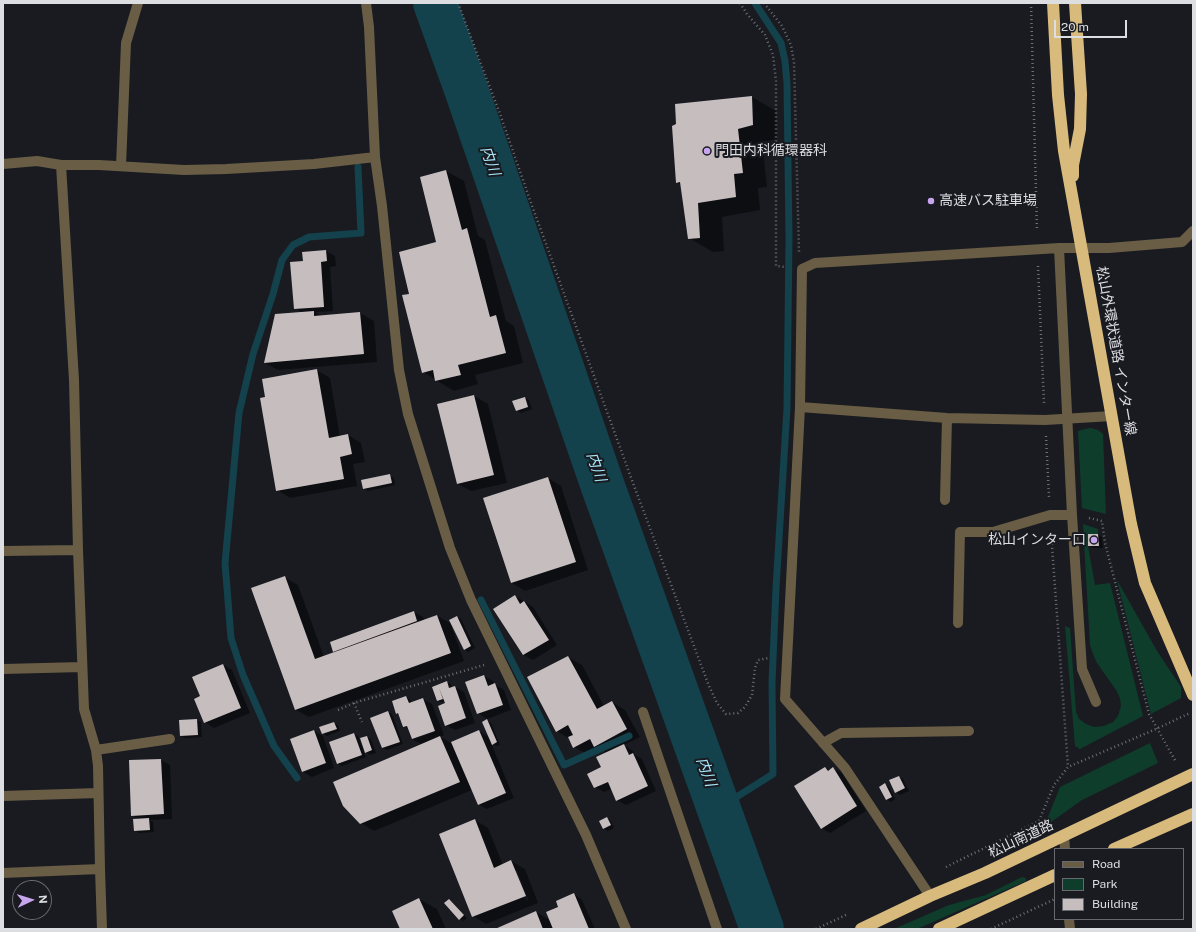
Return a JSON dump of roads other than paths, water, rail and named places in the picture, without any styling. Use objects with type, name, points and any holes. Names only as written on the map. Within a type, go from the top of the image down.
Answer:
[{"type":"highway","name":"松山外環状道路 インター線","points":[[1053,3],[1058,95],[1064,150],[1131,524],[1145,583],[1193,695]]},
{"type":"highway","points":[[1072,192],[1073,165],[1080,129],[1081,94],[1076,3]]},
{"type":"highway","name":"松山南道路","points":[[861,929],[930,896],[985,873],[1189,776]]},
{"type":"highway","points":[[1116,848],[1193,814]]},
{"type":"highway","points":[[939,929],[1054,875]]},
{"type":"street","points":[[121,166],[126,43],[138,3]]},
{"type":"street","points":[[366,3],[369,27],[375,157],[382,206],[399,370],[408,414],[450,548],[471,600],[586,835],[626,929]]},
{"type":"street","points":[[3,164],[37,161],[60,165],[121,166],[184,170],[314,164],[375,157]]},
{"type":"street","points":[[60,165],[74,380],[84,709],[96,750],[98,766],[102,929]]},
{"type":"street","points":[[930,896],[845,768],[785,699],[800,407],[802,269],[815,263],[1059,248],[1109,248],[1182,242],[1193,231]]},
{"type":"street","points":[[1059,248],[1072,514],[1082,669],[1096,702]]},
{"type":"street","points":[[800,407],[947,418],[1045,420],[1112,416]]},
{"type":"street","points":[[945,500],[947,418]]},
{"type":"street","points":[[958,623],[960,532],[993,532],[1050,515],[1072,514]]},
{"type":"street","points":[[3,551],[78,550]]},
{"type":"street","points":[[3,669],[82,667]]},
{"type":"street","points":[[643,712],[717,929]]},
{"type":"street","points":[[823,742],[841,732],[969,731]]},
{"type":"street","points":[[96,750],[170,739]]},
{"type":"street","points":[[3,796],[98,793]]},
{"type":"street","points":[[1064,835],[1065,848]]},
{"type":"street","points":[[3,873],[100,869]]},
{"type":"waterway","name":"内川","points":[[435,3],[601,481],[762,929]]},
{"type":"waterway","points":[[719,808],[773,774],[772,683],[787,408],[789,239],[787,83],[785,61],[781,43],[755,3]]},
{"type":"waterway","points":[[297,778],[274,746],[243,675],[231,638],[225,563],[239,413],[253,354],[273,294],[282,260],[293,245],[309,237],[361,233],[358,167]]},
{"type":"waterway","points":[[481,600],[564,765],[629,736]]},
{"type":"place","name":"門田内科循環器科","points":[[707,151]]},
{"type":"place","name":"高速バス駐車場","points":[[931,201]]},
{"type":"place","name":"松山インター口","points":[[1094,540]]}]
